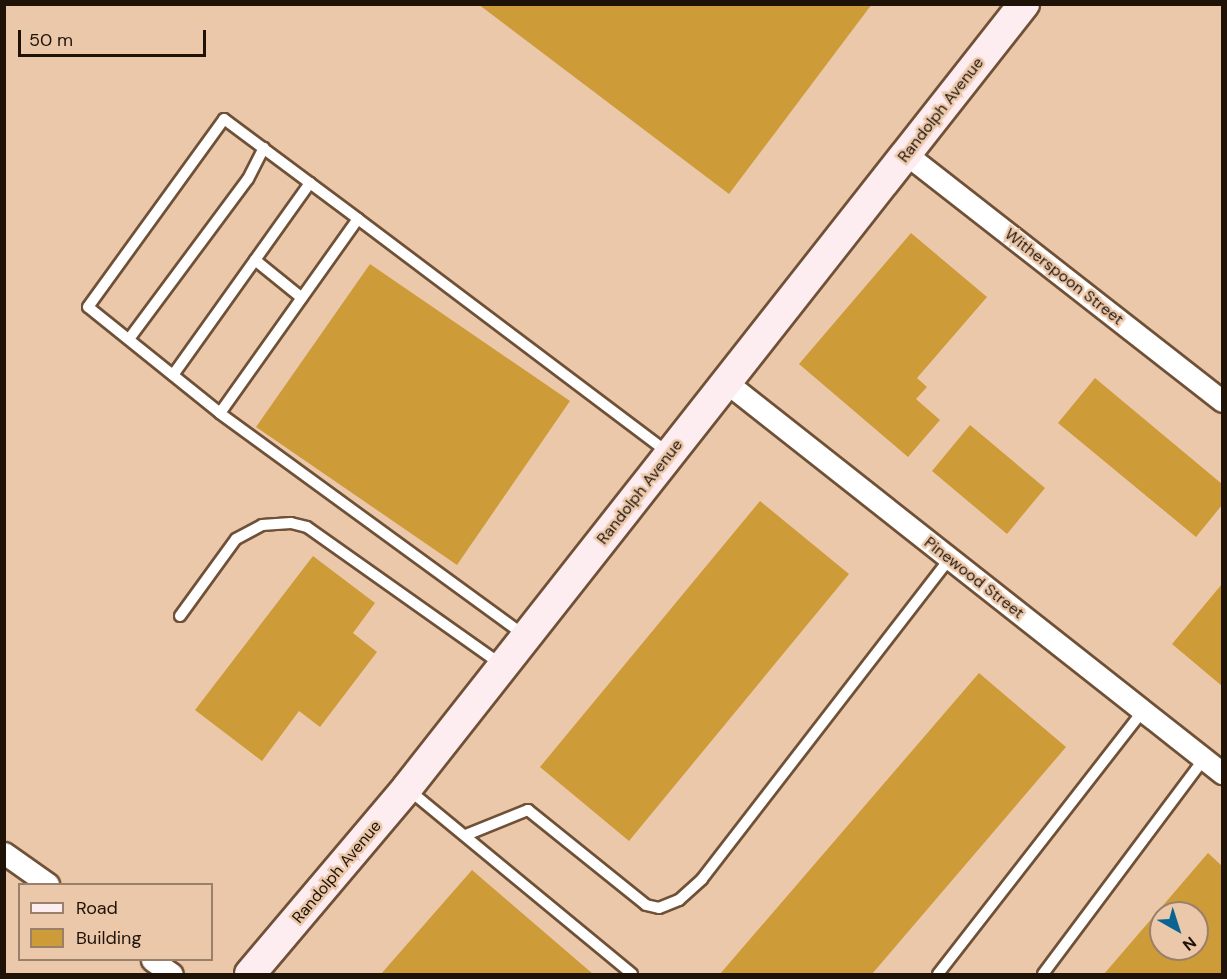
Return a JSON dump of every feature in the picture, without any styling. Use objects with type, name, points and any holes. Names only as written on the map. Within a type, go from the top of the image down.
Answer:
[{"type":"main road","name":"Randolph Avenue","points":[[250,975],[407,788],[906,154],[1018,7]]},
{"type":"street","name":"Witherspoon Street","points":[[906,154],[1222,401]]},
{"type":"street","name":"Pinewood Street","points":[[726,382],[1222,773]]},
{"type":"street","points":[[4,853],[45,883]]},
{"type":"street","points":[[153,961],[172,975]]},
{"type":"lane","points":[[526,637],[220,413],[88,307],[224,119],[670,454]]},
{"type":"lane","points":[[129,339],[248,179],[264,148]]},
{"type":"lane","points":[[173,375],[310,183]]},
{"type":"lane","points":[[220,413],[358,219]]},
{"type":"lane","points":[[255,260],[302,298]]},
{"type":"lane","points":[[180,616],[236,539],[262,525],[291,523],[307,527],[503,666]]},
{"type":"lane","points":[[466,835],[528,810],[646,905],[658,908],[679,900],[702,879],[950,558]]},
{"type":"lane","points":[[938,975],[1143,711]]},
{"type":"lane","points":[[1043,975],[1204,759]]},
{"type":"lane","points":[[407,788],[632,975]]},
{"type":"building","points":[[478,4],[872,4],[729,194]]},
{"type":"building","points":[[911,233],[987,297],[917,378],[927,387],[916,399],[940,420],[908,457],[799,364]]},
{"type":"building","points":[[370,264],[570,401],[457,565],[256,427]]},
{"type":"building","points":[[1095,378],[1222,484],[1222,505],[1196,537],[1058,423]]},
{"type":"building","points":[[970,425],[1045,488],[1007,534],[932,471]]},
{"type":"building","points":[[760,501],[849,574],[629,841],[540,767]]},
{"type":"building","points":[[313,556],[375,603],[353,633],[377,652],[320,727],[299,711],[262,761],[195,710]]},
{"type":"building","points":[[1222,584],[1222,686],[1172,644]]},
{"type":"building","points":[[979,673],[1066,747],[872,974],[720,974]]},
{"type":"building","points":[[1208,853],[1222,866],[1222,974],[1104,974],[1149,922],[1149,961],[1209,961],[1209,901],[1167,901]]},
{"type":"building","points":[[472,870],[593,974],[381,974]]}]
